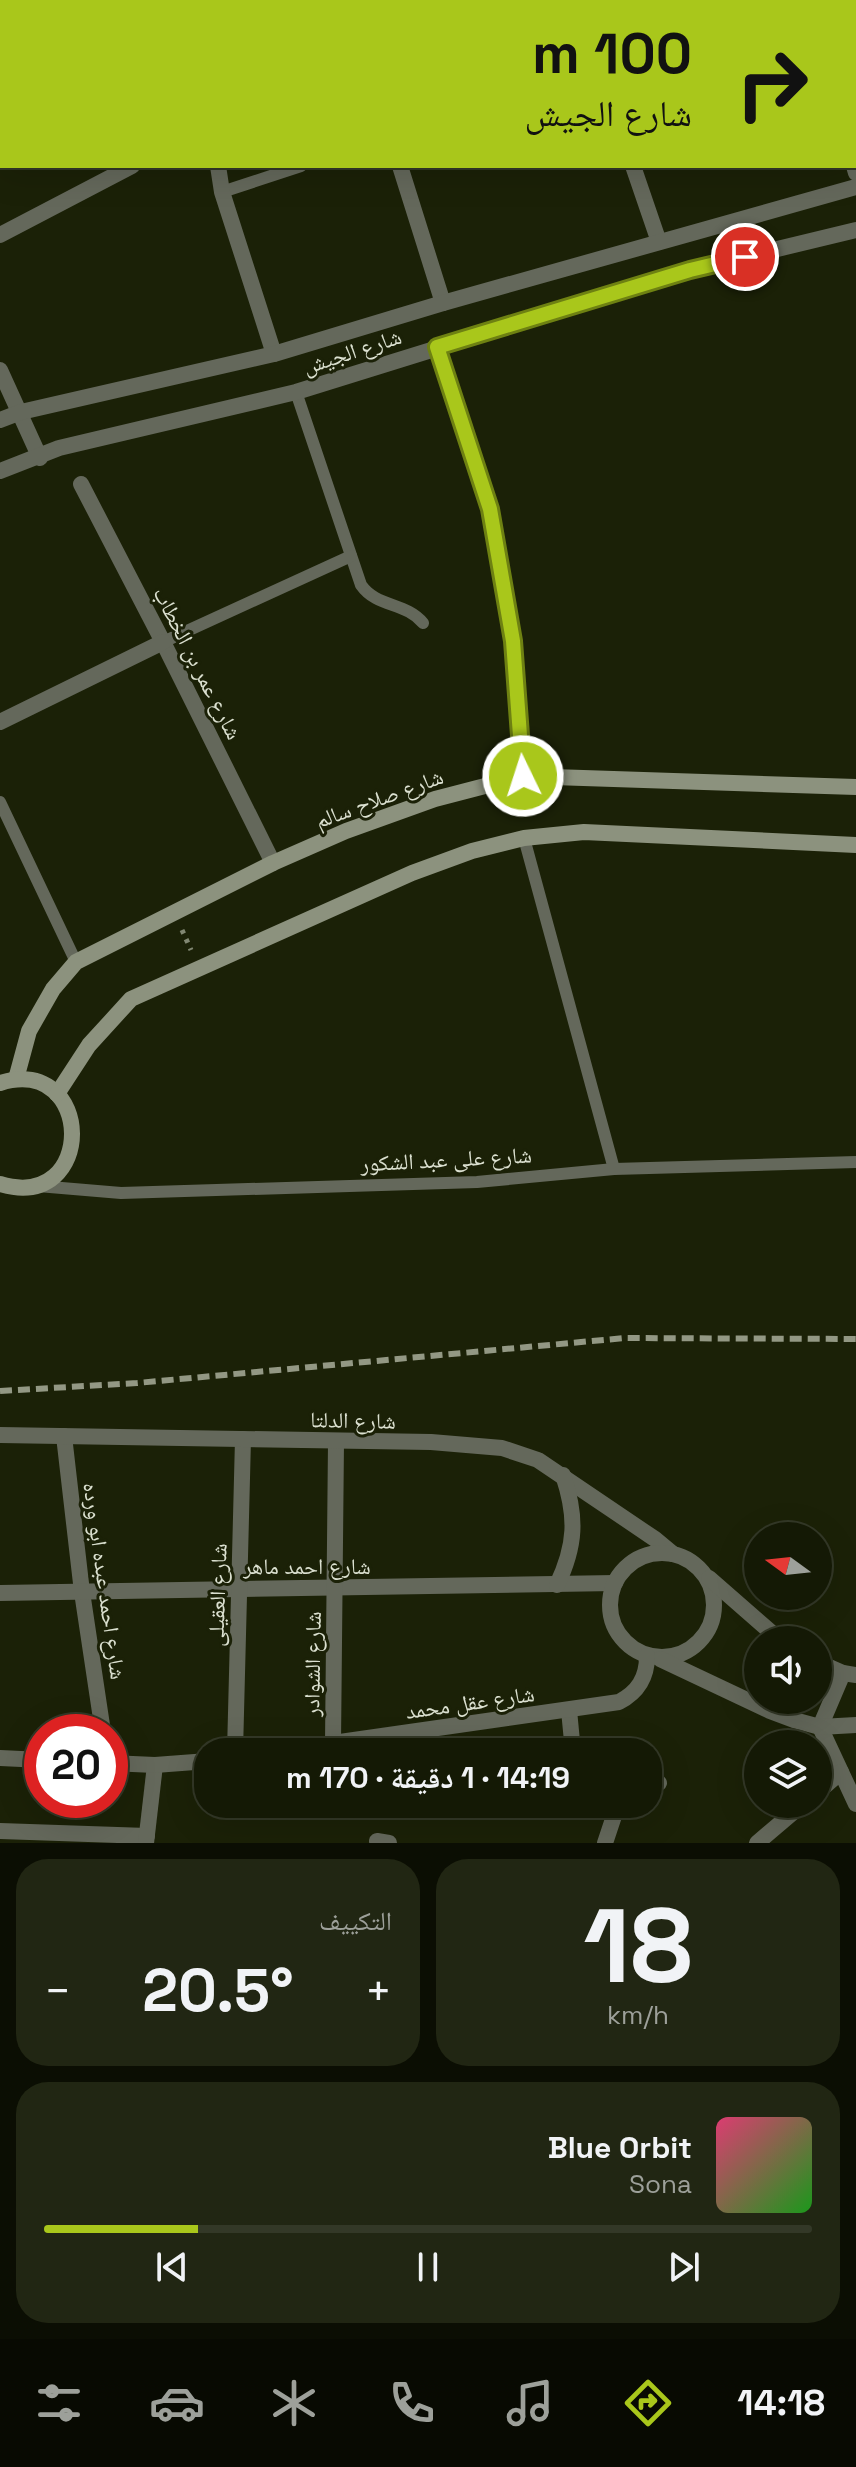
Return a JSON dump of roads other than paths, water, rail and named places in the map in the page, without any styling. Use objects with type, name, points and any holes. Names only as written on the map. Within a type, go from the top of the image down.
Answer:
[{"type":"main road","name":"شارع صلاح سالم","points":[[5,1081],[53,989],[76,962],[273,863],[346,831],[420,804],[523,776],[856,787]]},
{"type":"main road","points":[[57,1094],[89,1045],[131,999],[412,873],[472,851],[524,838],[584,832],[856,845]]},
{"type":"main road","points":[[1,1185],[18,1188],[38,1186],[50,1179],[71,1152],[74,1137],[67,1107],[57,1094],[31,1080],[5,1081]]},
{"type":"street","points":[[0,235],[128,168]]},
{"type":"street","points":[[218,168],[222,192],[274,354]]},
{"type":"street","points":[[401,168],[443,303]]},
{"type":"street","points":[[634,168],[659,242]]},
{"type":"street","name":"شارع الجيش","points":[[0,420],[21,412],[274,354],[443,303],[856,187]]},
{"type":"street","name":"شارع الجيش","points":[[0,471],[40,458],[59,448],[296,392],[690,270],[856,230]]},
{"type":"street","points":[[0,370],[40,458]]},
{"type":"street","name":"شارع عمر بن الخطاب","points":[[81,484],[273,863]]},
{"type":"street","points":[[0,722],[163,642]]},
{"type":"street","name":"شارع الدلتا","points":[[0,1435],[482,1445],[538,1460],[673,1554]]},
{"type":"street","name":"شارع احمد عبده ابو ورده","points":[[64,1436],[100,1714]]},
{"type":"street","name":"شارع العقيلى","points":[[235,1738],[243,1439]]},
{"type":"street","name":"شارع الشوادر","points":[[333,1738],[336,1442]]},
{"type":"street","points":[[557,1585],[567,1564],[574,1519],[563,1475]]},
{"type":"street","points":[[764,1626],[695,1564],[673,1554],[646,1555],[633,1562],[622,1571],[610,1597],[614,1627],[622,1640],[634,1650],[770,1711],[820,1727],[856,1725]]},
{"type":"street","points":[[653,1657],[674,1657],[688,1652],[709,1630],[715,1600],[703,1572]]},
{"type":"street","name":"شارع احمد ماهر","points":[[0,1593],[615,1583]]},
{"type":"street","name":"شارع عقل محمد","points":[[369,1738],[619,1702],[630,1696],[644,1678],[653,1657]]},
{"type":"street","points":[[820,1727],[850,1674]]},
{"type":"street","points":[[569,1710],[572,1738]]},
{"type":"street","points":[[820,1727],[856,1804]]},
{"type":"street","points":[[0,1758],[24,1759]]},
{"type":"street","points":[[128,1764],[194,1762]]},
{"type":"street","points":[[0,1831],[146,1839],[155,1765]]},
{"type":"street","points":[[832,1780],[841,1772]]},
{"type":"street","points":[[605,1843],[613,1818]]},
{"type":"street","points":[[757,1843],[786,1818]]},
{"type":"lane","points":[[222,192],[295,168]]},
{"type":"lane","points":[[437,347],[490,509],[513,641],[523,776]]},
{"type":"lane","points":[[296,392],[361,585],[370,596],[405,608],[423,623]]},
{"type":"lane","points":[[163,642],[351,556]]},
{"type":"lane","points":[[0,802],[76,962]]},
{"type":"lane","points":[[524,838],[614,1169]]},
{"type":"lane","name":"شارع على عبد الشكور","points":[[38,1186],[137,1192],[477,1182],[614,1169],[856,1162]]},
{"type":"railway","points":[[0,1391],[137,1383],[625,1338],[856,1339]]}]
